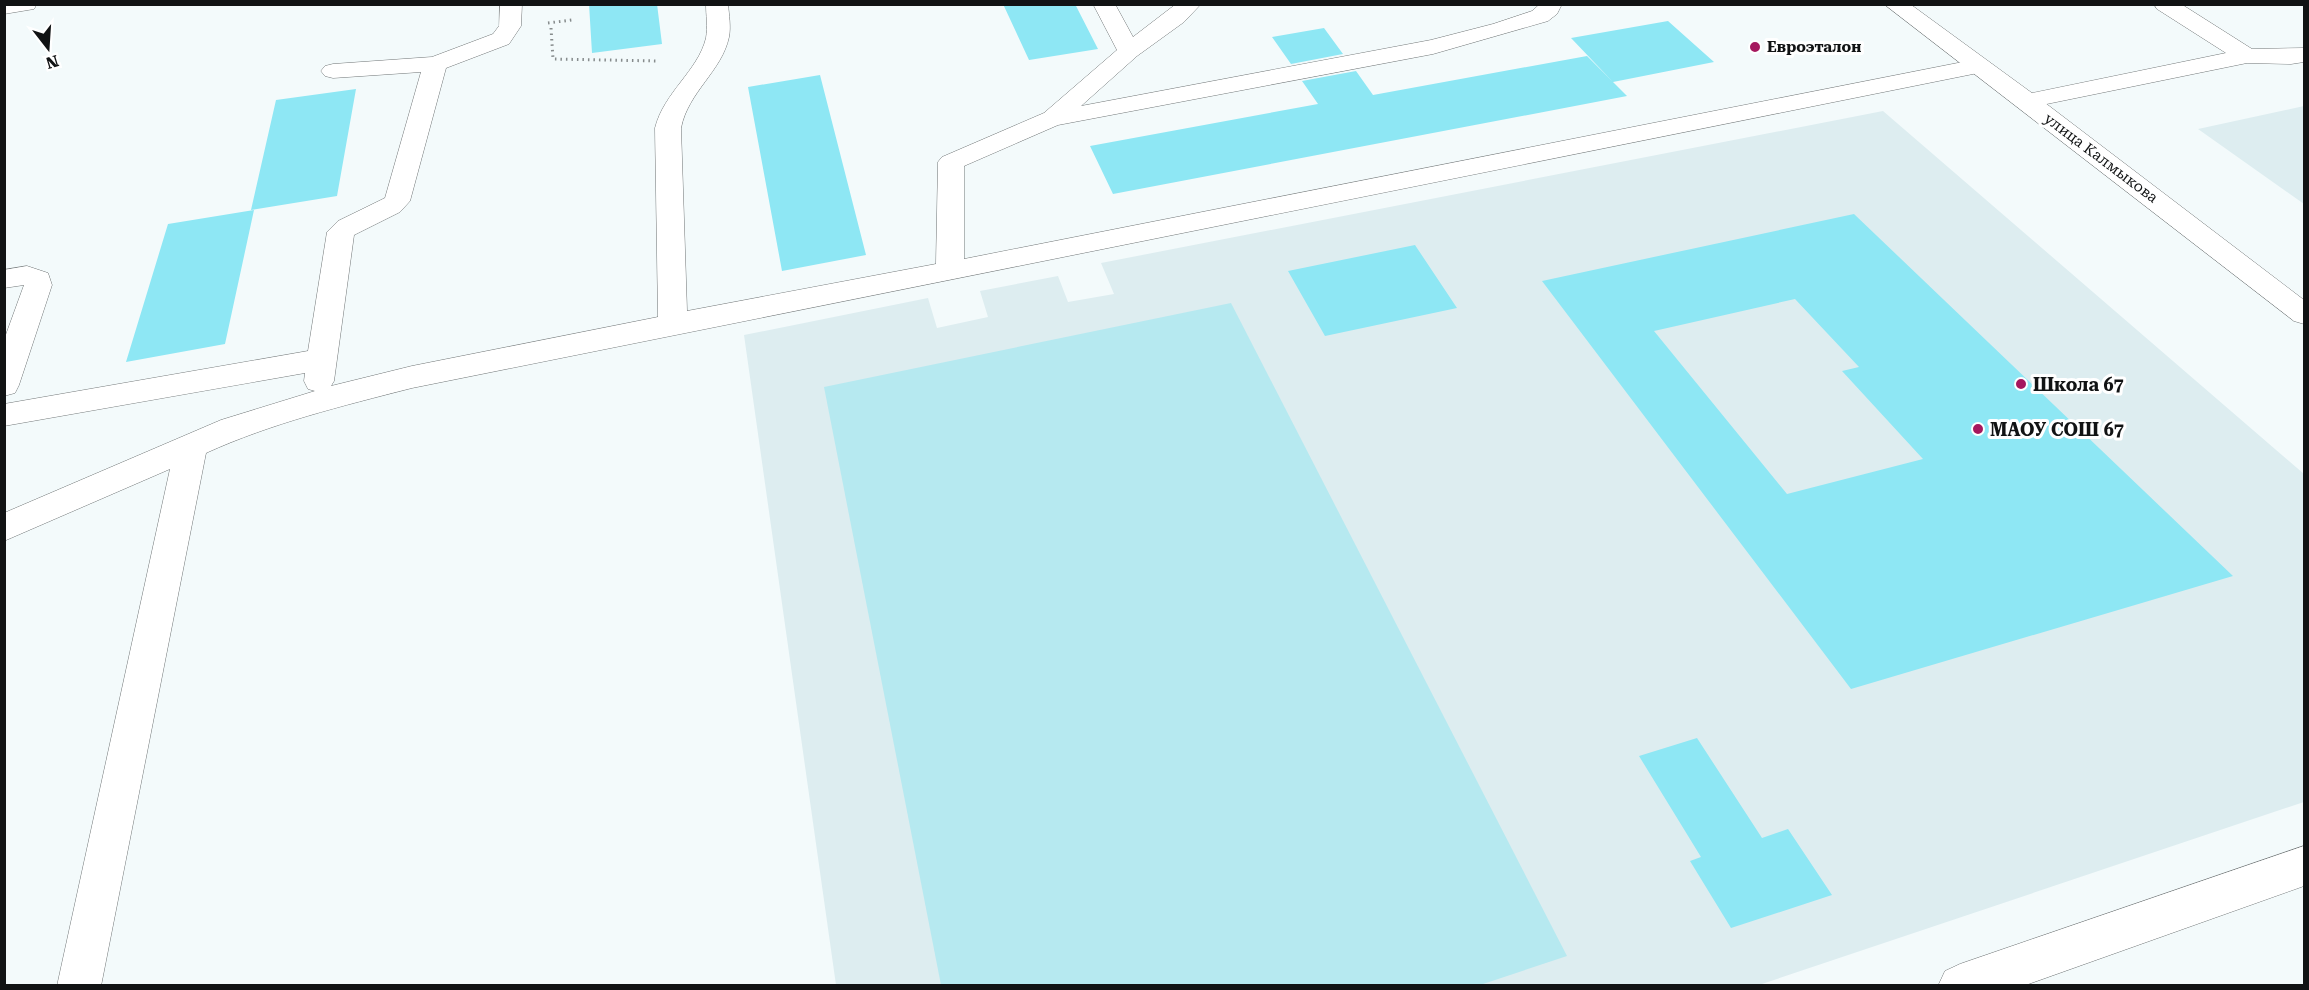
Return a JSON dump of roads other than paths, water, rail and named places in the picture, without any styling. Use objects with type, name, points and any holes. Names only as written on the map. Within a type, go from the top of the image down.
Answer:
[{"type":"main road","points":[[4,7],[26,4]]},
{"type":"main road","points":[[333,71],[435,64],[501,39],[510,26],[511,4]]},
{"type":"main road","points":[[673,324],[669,116],[675,103],[712,53],[718,39],[717,4]]},
{"type":"main road","points":[[1104,4],[1129,51]]},
{"type":"main road","points":[[1052,119],[1129,51],[1190,4]]},
{"type":"main road","points":[[950,272],[951,162],[1052,119],[1433,46],[1501,29],[1540,16],[1549,9],[1551,4]]},
{"type":"main road","name":"улица Калмыкова","points":[[1895,4],[2027,101],[2304,314]]},
{"type":"main road","points":[[2165,4],[2247,56]]},
{"type":"main road","points":[[2027,101],[2247,56],[2304,55]]},
{"type":"main road","points":[[317,401],[340,236],[346,227],[393,205],[400,197],[435,64]]},
{"type":"main road","points":[[4,528],[232,428],[317,401],[412,377],[673,324],[950,272],[1978,66]]},
{"type":"main road","points":[[4,279],[27,275],[38,279],[38,285],[4,385]]},
{"type":"main road","points":[[4,415],[322,359]]},
{"type":"main road","points":[[79,986],[191,446]]},
{"type":"main road","points":[[1960,986],[2304,866]]},
{"type":"place","name":"Евроэталон","points":[[1755,47]]},
{"type":"place","name":"Школа 67","points":[[2021,384]]},
{"type":"place","name":"МАОУ СОШ 67","points":[[1978,429]]}]
